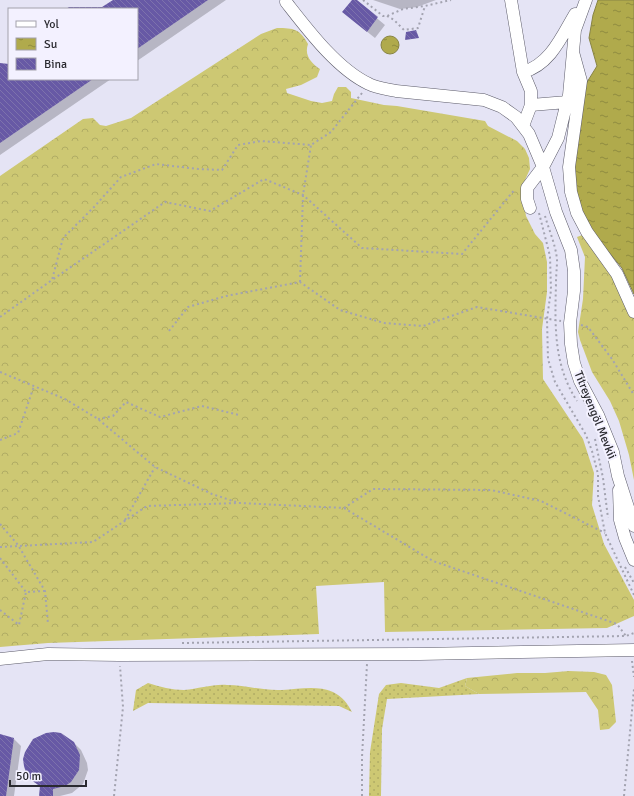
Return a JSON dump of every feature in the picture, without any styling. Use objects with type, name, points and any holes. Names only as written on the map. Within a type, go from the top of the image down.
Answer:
[{"type":"street","points":[[511,0],[523,72],[531,91],[531,105],[523,126]]},
{"type":"street","points":[[523,72],[542,63],[557,46],[582,0]]},
{"type":"street","points":[[534,208],[527,199],[527,188],[543,167],[558,138],[569,95],[575,30],[586,0]]},
{"type":"street","points":[[286,2],[333,57],[368,84]]},
{"type":"street","points":[[573,52],[581,81],[569,167],[570,192],[577,213],[587,232],[617,274],[634,312]]},
{"type":"street","name":"Titreyengöl Mevkii","points":[[368,84],[396,91],[484,100],[502,107],[516,117],[529,134],[543,167],[556,212],[571,250],[574,271],[574,290],[570,323],[574,363],[580,381],[606,433],[613,452],[618,476],[634,526]]},
{"type":"street","points":[[531,105],[567,102]]},
{"type":"street","name":"Titreyengöl Mevkii","points":[[618,476],[620,520],[625,538],[634,560]]},
{"type":"street","points":[[0,659],[48,654],[367,654],[632,650]]},
{"type":"path","points":[[363,0],[383,16],[387,16],[394,20],[404,30],[418,28],[425,6]]},
{"type":"path","points":[[387,16],[403,8],[425,6],[451,0]]},
{"type":"path","points":[[52,280],[63,238],[94,208],[121,177],[156,164],[222,170],[238,145],[261,141],[311,145],[331,132],[368,84]]},
{"type":"path","points":[[300,282],[303,196],[311,145]]},
{"type":"path","points":[[0,317],[165,202],[210,211],[264,179],[303,196],[362,248],[462,254],[516,188]]},
{"type":"path","points":[[534,208],[550,256],[551,290],[548,319],[548,359],[555,382],[586,435],[592,451],[598,474],[598,496],[606,534],[634,595]]},
{"type":"path","points":[[169,331],[188,307],[226,296],[300,282],[340,310],[384,323],[423,326],[478,307],[588,326],[612,359],[634,395]]},
{"type":"path","points":[[0,372],[66,399],[98,419],[155,467],[212,494],[239,503]]},
{"type":"path","points":[[0,440],[18,433],[34,386]]},
{"type":"path","points":[[98,419],[113,416],[126,402],[160,417],[202,406],[239,415]]},
{"type":"path","points":[[124,521],[155,467]]},
{"type":"path","points":[[344,508],[373,489],[491,490],[541,501],[606,534]]},
{"type":"path","points":[[0,546],[93,542],[147,506],[239,503],[344,508],[433,561],[617,624],[626,636]]},
{"type":"path","points":[[0,524],[18,545],[45,591],[48,624]]},
{"type":"path","points":[[0,558],[26,592],[19,625],[0,610]]},
{"type":"path","points":[[26,592],[45,591]]},
{"type":"path","points":[[182,643],[626,636],[634,633]]},
{"type":"path","points":[[632,650],[634,677]]},
{"type":"path","points":[[362,796],[362,757],[367,654]]},
{"type":"path","points":[[114,796],[123,707],[119,655]]},
{"type":"path","points":[[624,796],[634,689]]},
{"type":"green space","points":[[277,28],[288,28],[299,32],[308,44],[307,52],[309,58],[320,69],[317,77],[301,85],[286,89],[287,93],[322,103],[332,101],[338,87],[346,87],[351,92],[351,98],[384,105],[485,121],[488,126],[517,141],[525,149],[529,158],[530,169],[525,180],[523,197],[526,216],[535,234],[543,243],[547,262],[547,292],[542,329],[543,379],[583,439],[594,473],[592,505],[604,544],[634,600],[634,616],[607,628],[385,632],[384,582],[316,586],[319,634],[48,643],[0,647],[0,176],[83,119],[93,118],[100,125],[106,126],[131,118],[261,34]]},
{"type":"green space","points":[[585,234],[615,276],[634,318],[634,480],[629,455],[619,421],[610,401],[592,372],[578,332],[583,299],[585,257],[577,237]]},
{"type":"green space","points":[[569,671],[594,672],[606,675],[612,685],[616,722],[609,729],[600,730],[598,710],[586,692],[479,694],[465,686],[467,678],[517,673]]},
{"type":"green space","points":[[467,678],[465,686],[479,694],[387,699],[382,729],[381,796],[369,796],[370,752],[379,694],[386,685],[401,683],[439,688]]},
{"type":"green space","points":[[148,683],[180,690],[221,685],[275,690],[308,688],[321,689],[333,692],[342,698],[352,712],[339,706],[148,703],[133,711],[136,690]]},
{"type":"water","points":[[598,0],[634,0],[634,294],[622,268],[593,233],[580,209],[573,179],[584,87],[597,66],[589,38],[593,15]]},
{"type":"water","points":[[390,36],[396,39],[399,45],[396,51],[390,54],[384,51],[381,45],[384,39]]},
{"type":"building","points":[[113,0],[208,0],[138,48],[138,8],[68,8],[102,7]]},
{"type":"building","points":[[352,0],[357,0],[378,17],[367,32],[342,12]]},
{"type":"building","points":[[416,30],[419,38],[405,40],[406,32]]},
{"type":"building","points":[[0,63],[8,64],[8,80],[92,80],[0,143]]},
{"type":"building","points":[[46,733],[61,733],[74,742],[80,755],[79,770],[71,782],[65,786],[53,789],[53,796],[39,796],[40,786],[31,780],[26,773],[23,759],[25,752],[33,739]]},
{"type":"building","points":[[0,734],[14,738],[6,796],[0,796]]}]
